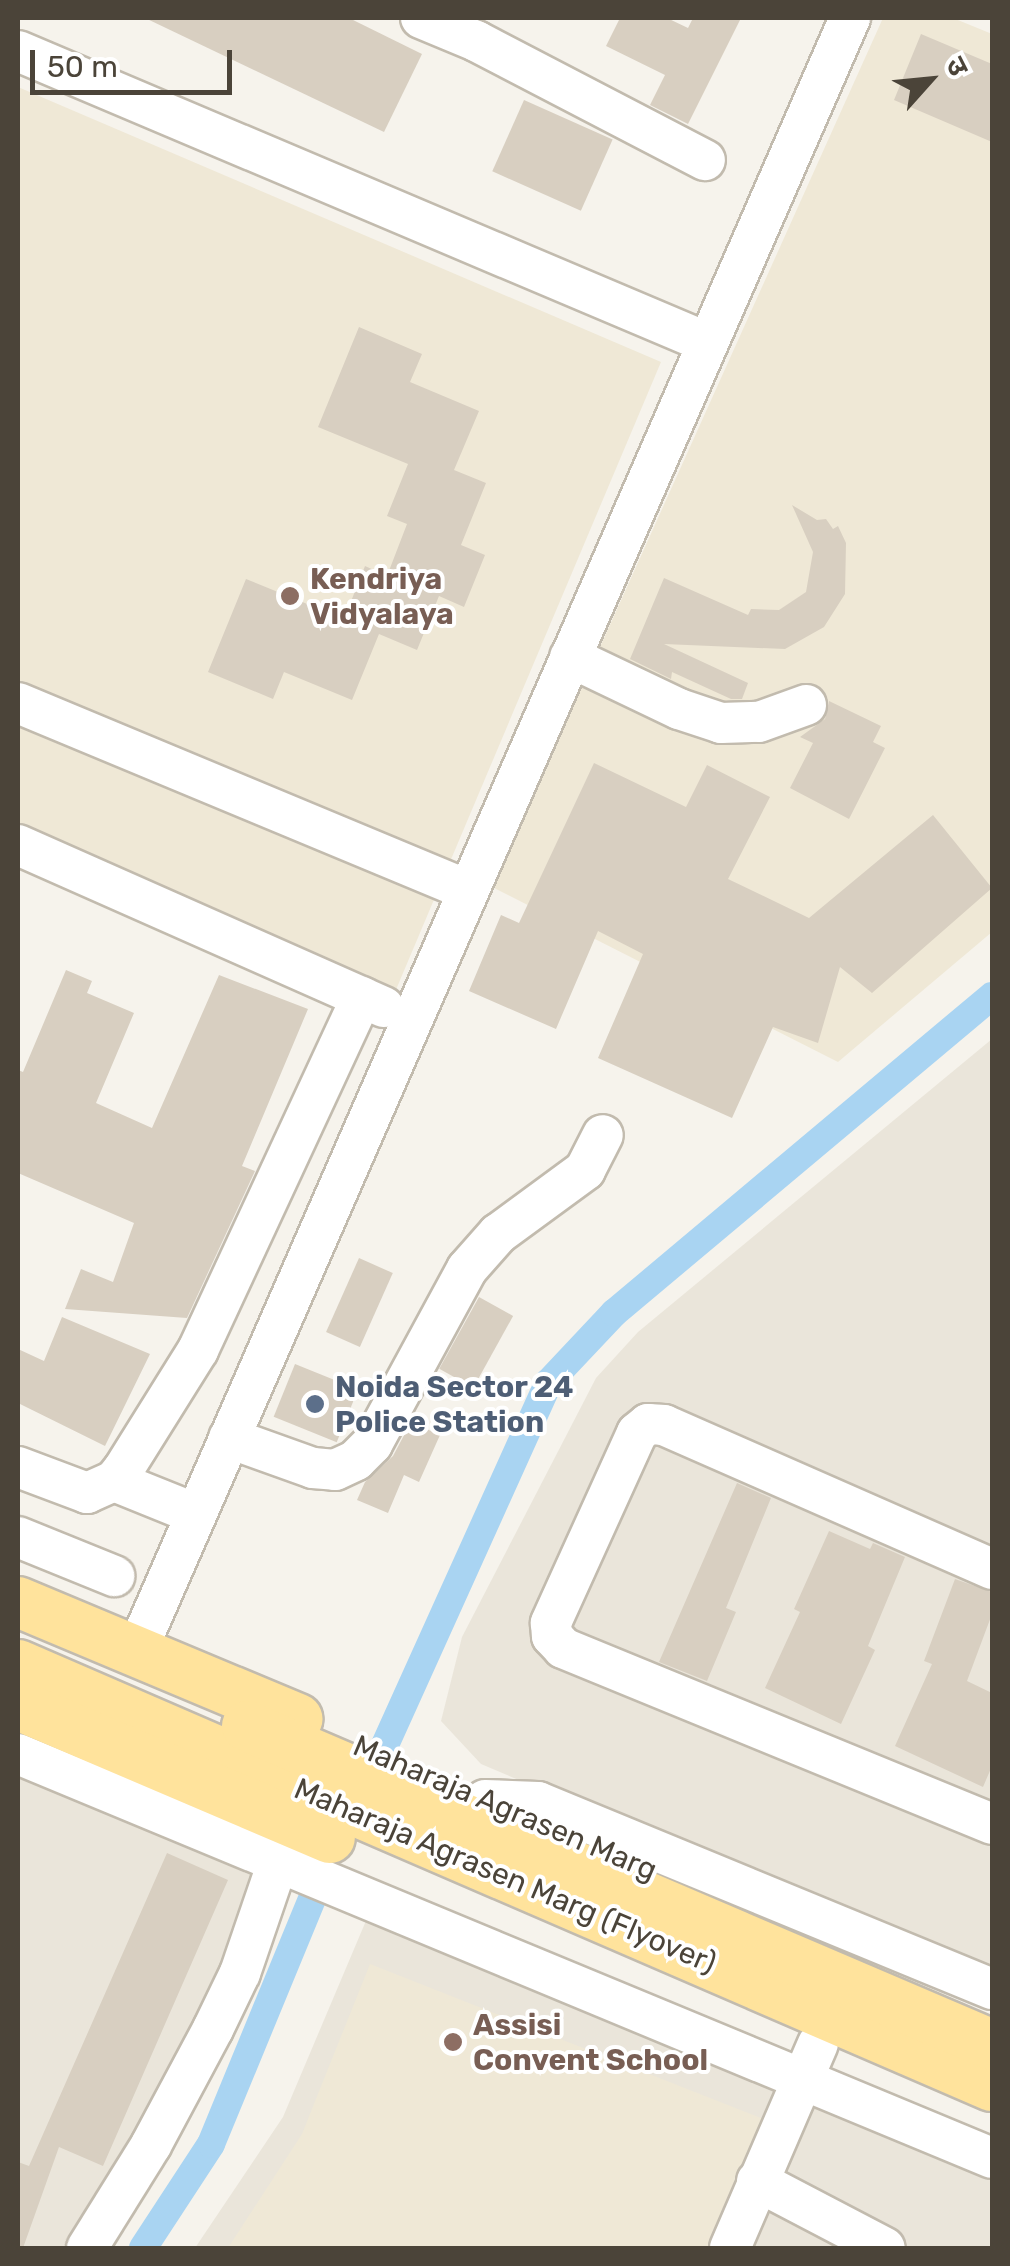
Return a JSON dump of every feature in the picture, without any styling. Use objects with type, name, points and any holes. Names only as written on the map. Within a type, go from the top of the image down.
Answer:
[{"type":"main road","name":"Maharaja Agrasen Marg","points":[[20,1649],[136,1650],[992,2016]]},
{"type":"main road","points":[[20,1649],[289,1836],[396,1866],[809,2061],[992,2119]]},
{"type":"main road","name":"Maharaja Agrasen Marg (Flyover)","points":[[20,1649],[992,2045]]},
{"type":"main road","name":"Maharaja Agrasen Marg (Flyover)","points":[[20,1649],[992,2086]]},
{"type":"street","points":[[421,18],[481,29],[704,160]]},
{"type":"street","points":[[136,1650],[850,18]]},
{"type":"street","points":[[18,51],[708,342]]},
{"type":"street","points":[[570,657],[721,723],[759,722],[806,705]]},
{"type":"street","points":[[18,703],[468,890]]},
{"type":"street","points":[[18,845],[412,1018]]},
{"type":"street","points":[[18,1467],[87,1493],[114,1481],[198,1350],[362,997]]},
{"type":"street","points":[[229,1438],[312,1468],[335,1470],[356,1460],[372,1444],[467,1269],[498,1234],[585,1170],[603,1135]]},
{"type":"street","points":[[992,1569],[664,1425],[648,1424],[637,1433],[551,1622],[552,1636],[563,1648],[992,1824]]},
{"type":"street","points":[[114,1481],[196,1514]]},
{"type":"street","points":[[18,1537],[114,1576]]},
{"type":"street","points":[[18,1754],[289,1836],[809,2061],[992,2158]]},
{"type":"street","points":[[485,1800],[538,1802],[992,1989]]},
{"type":"street","points":[[87,2248],[151,2145],[213,2029],[240,1973],[289,1836]]},
{"type":"street","points":[[730,2248],[809,2061]]},
{"type":"street","points":[[757,2181],[885,2248]]},
{"type":"shaded area","points":[[883,18],[953,18],[992,34],[992,932],[838,1062],[492,887]]},
{"type":"shaded area","name":"Kendriya Vidyalaya","points":[[18,87],[661,362],[395,992],[18,830]]},
{"type":"shaded area","points":[[992,1039],[992,1982],[481,1764],[441,1721],[462,1637],[596,1378],[638,1332]]},
{"type":"shaded area","points":[[18,1762],[278,1866],[88,2248],[18,2248]]},
{"type":"shaded area","name":"Assisi Convent School","points":[[368,1916],[992,2180],[992,2248],[195,2248],[283,2117]]},
{"type":"shaded area","name":"Assisi Convent School","points":[[370,1964],[766,2120],[710,2248],[228,2248],[302,2134]]},
{"type":"building","points":[[145,18],[349,18],[422,54],[384,132]]},
{"type":"building","points":[[620,18],[667,18],[688,28],[693,18],[741,18],[688,124],[650,105],[665,75],[606,46]]},
{"type":"building","points":[[921,34],[992,64],[992,142],[894,100]]},
{"type":"building","points":[[524,100],[613,139],[581,211],[492,171]]},
{"type":"building","points":[[359,327],[422,354],[410,382],[479,411],[454,470],[486,483],[461,545],[485,555],[464,607],[439,596],[417,650],[379,634],[352,700],[284,672],[273,699],[208,672],[246,579],[344,619],[365,566],[387,576],[407,524],[387,516],[408,464],[318,427]]},
{"type":"building","points":[[792,505],[817,520],[826,519],[833,529],[838,526],[846,543],[845,594],[824,627],[785,649],[664,644],[748,683],[742,699],[731,699],[672,672],[671,679],[630,659],[664,578],[748,615],[751,609],[779,610],[806,592],[813,552]]},
{"type":"building","points":[[829,701],[881,726],[873,742],[885,748],[849,819],[790,788],[813,743],[800,737],[825,719]]},
{"type":"building","points":[[594,763],[686,807],[707,765],[770,797],[728,879],[809,918],[933,815],[992,888],[872,993],[840,967],[818,1043],[773,1027],[732,1118],[598,1058],[643,954],[598,931],[556,1029],[469,991],[501,915],[519,923]]},
{"type":"building","points":[[66,970],[92,981],[87,993],[134,1013],[96,1103],[152,1128],[219,975],[308,1009],[242,1166],[255,1171],[187,1318],[65,1309],[81,1269],[113,1282],[134,1223],[18,1173],[18,1070],[23,1072]]},
{"type":"building","points":[[359,1258],[393,1273],[360,1347],[326,1332]]},
{"type":"building","points":[[479,1297],[513,1316],[473,1388],[439,1369]]},
{"type":"building","points":[[62,1317],[150,1354],[105,1446],[18,1403],[18,1349],[44,1361]]},
{"type":"building","name":"Noida Sector 24 Police Station","points":[[295,1364],[358,1389],[337,1442],[274,1417]]},
{"type":"building","points":[[411,1422],[440,1435],[419,1482],[404,1475],[388,1513],[357,1500],[365,1482],[393,1456]]},
{"type":"building","points":[[737,1483],[771,1498],[726,1608],[736,1612],[707,1681],[659,1662]]},
{"type":"building","points":[[829,1531],[870,1549],[873,1543],[905,1557],[868,1646],[875,1650],[841,1724],[765,1688],[800,1612],[794,1609]]},
{"type":"building","points":[[955,1579],[992,1592],[992,1614],[967,1681],[992,1693],[992,1766],[983,1787],[895,1746],[932,1664],[924,1661]]},
{"type":"building","points":[[167,1853],[228,1880],[103,2166],[59,2147],[23,2248],[18,2248],[18,2162],[29,2166]]},
{"type":"waterway","points":[[366,1787],[549,1382],[614,1313],[992,996]]},
{"type":"waterway","points":[[143,2248],[211,2144],[314,1894]]},
{"type":"place","name":"Kendriya Vidyalaya","points":[[290,596]]},
{"type":"place","name":"Noida Sector 24 Police Station","points":[[315,1404]]},
{"type":"place","name":"Assisi Convent School","points":[[453,2042]]}]
